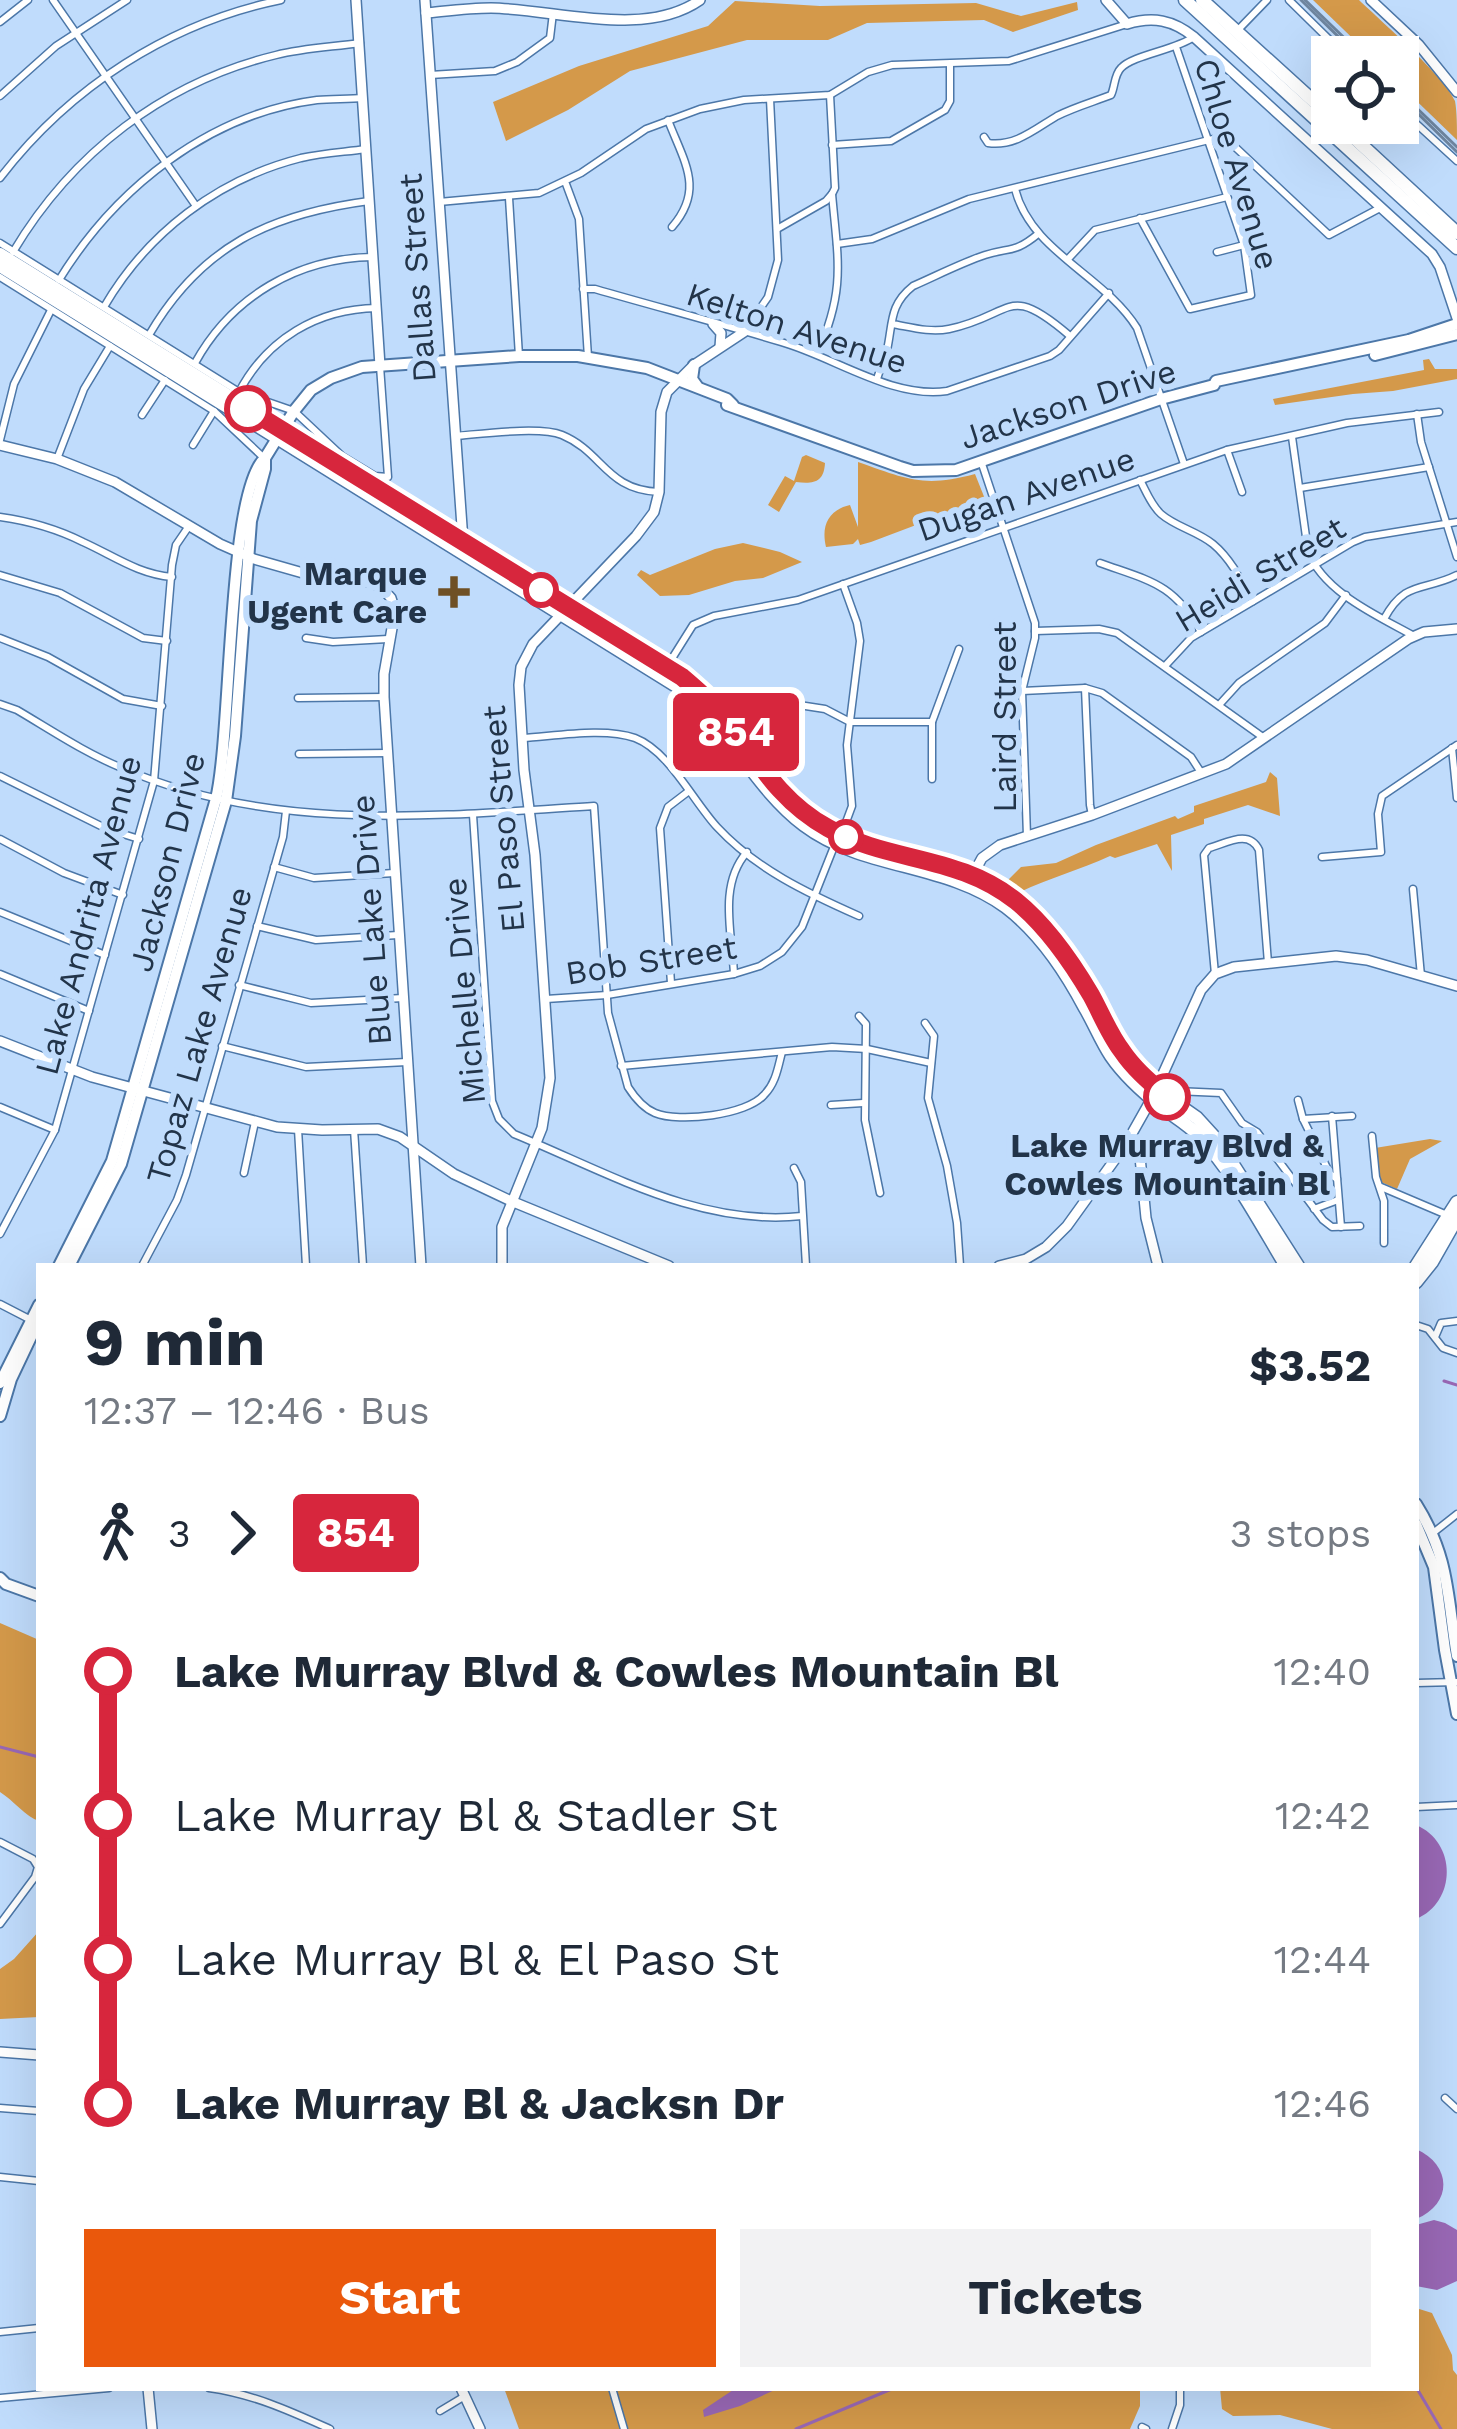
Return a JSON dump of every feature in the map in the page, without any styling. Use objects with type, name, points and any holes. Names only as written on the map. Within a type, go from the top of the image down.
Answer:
[{"type":"main road","points":[[1186,0],[1311,100]]},
{"type":"main road","points":[[1202,0],[1233,36],[1457,248]]},
{"type":"main road","points":[[1361,144],[1457,233]]},
{"type":"main road","points":[[3,264],[22,268],[280,434],[445,531],[461,547]]},
{"type":"main road","points":[[3,264],[664,672],[682,677],[720,712],[788,800],[838,840],[934,861],[1018,911],[1055,941],[1120,1049],[1154,1093],[1197,1118],[1284,1263]]},
{"type":"main road","name":"Jackson Drive","points":[[676,382],[724,404],[913,470],[956,470],[1216,381],[1409,340],[1457,321]]},
{"type":"main road","name":"Jackson Drive","points":[[1214,385],[1219,388],[1457,334]]},
{"type":"main road","name":"Jackson Drive","points":[[71,1263],[121,1164],[221,800],[242,520],[258,464],[294,411],[311,390],[352,370],[519,356],[588,357],[699,388],[734,405]]},
{"type":"main road","points":[[694,365],[692,379],[699,388]]},
{"type":"main road","points":[[445,531],[461,518]]},
{"type":"main road","name":"Jackson Drive","points":[[60,1263],[112,1160],[138,1090]]},
{"type":"main road","points":[[1214,1145],[1296,1263]]},
{"type":"main road","points":[[1419,1278],[1432,1262],[1457,1202]]},
{"type":"main road","points":[[1418,1263],[1452,1216]]},
{"type":"main road","points":[[0,1383],[36,1322]]},
{"type":"main road","points":[[0,1416],[36,1322]]},
{"type":"main road","points":[[1419,1510],[1446,1576],[1457,1656]]},
{"type":"main road","points":[[1419,1529],[1446,1576],[1457,1714]]},
{"type":"main road","points":[[2,1583],[36,1595]]},
{"type":"street","points":[[0,22],[28,0]]},
{"type":"street","points":[[53,0],[196,206]]},
{"type":"street","points":[[0,96],[39,59],[127,0]]},
{"type":"street","points":[[0,178],[49,122],[106,75],[188,29],[281,0]]},
{"type":"street","points":[[3,264],[59,280],[239,392],[294,411],[342,456],[375,476],[388,477],[356,0]]},
{"type":"street","name":"Dallas Street","points":[[425,0],[461,547]]},
{"type":"street","points":[[425,13],[489,8],[641,21],[671,16],[700,0]]},
{"type":"street","points":[[1106,0],[1127,24]]},
{"type":"street","points":[[1233,36],[1267,0]]},
{"type":"street","points":[[1289,0],[1326,36]]},
{"type":"street","points":[[1371,0],[1419,44],[1457,92]]},
{"type":"street","points":[[430,75],[512,65],[550,38],[553,13]]},
{"type":"street","points":[[439,202],[539,193],[566,182],[668,119],[720,104],[830,95],[863,74],[885,67],[1009,61],[1127,24],[1156,20],[1178,25],[1194,37],[1436,259],[1457,321]]},
{"type":"street","points":[[984,136],[994,146],[1029,136],[1079,105],[1109,97],[1125,64],[1194,37]]},
{"type":"street","points":[[3,264],[65,180],[136,118],[194,84],[241,65],[306,49],[360,44]]},
{"type":"street","name":"Chloe Avenue","points":[[1141,218],[1190,309],[1251,295],[1244,245],[1175,47]]},
{"type":"street","points":[[832,145],[891,142],[945,110],[950,99],[950,64]]},
{"type":"street","points":[[777,229],[826,201],[835,188],[830,95]]},
{"type":"street","points":[[59,280],[100,222],[130,192],[210,136],[271,111],[316,100],[363,98]]},
{"type":"street","points":[[676,382],[744,332],[773,284],[778,260],[770,98]]},
{"type":"street","points":[[668,119],[691,188],[686,210],[672,227]]},
{"type":"street","points":[[1419,126],[1457,160]]},
{"type":"street","points":[[837,244],[872,239],[969,199],[1207,140],[1232,146],[1329,235],[1381,207]]},
{"type":"street","points":[[104,307],[143,253],[196,206],[275,166],[366,149]]},
{"type":"street","points":[[566,182],[577,209],[588,357]]},
{"type":"street","points":[[1015,187],[1024,215],[1038,234],[1109,293],[1137,328],[1184,464]]},
{"type":"street","points":[[817,354],[837,298],[832,194]]},
{"type":"street","points":[[508,197],[519,356]]},
{"type":"street","points":[[1068,259],[1095,230],[1228,197]]},
{"type":"street","points":[[149,335],[187,283],[237,242],[299,214],[369,201]]},
{"type":"street","points":[[877,379],[899,298],[913,286],[988,254],[1023,247],[1038,234]]},
{"type":"street","points":[[0,243],[3,264],[52,310],[214,411],[265,458]]},
{"type":"street","points":[[1217,252],[1244,245]]},
{"type":"street","points":[[194,364],[229,316],[266,286],[312,266],[374,256]]},
{"type":"street","name":"Kelton Avenue","points":[[583,289],[817,354],[912,392],[947,391],[1050,356],[1109,293]]},
{"type":"street","points":[[891,324],[944,330],[1021,305],[1043,313],[1070,337]]},
{"type":"street","points":[[239,392],[255,366],[292,332],[338,312],[377,308]]},
{"type":"street","points":[[52,310],[14,384],[0,442],[57,459],[131,490],[243,554]]},
{"type":"street","points":[[713,324],[721,333],[720,347]]},
{"type":"street","points":[[57,459],[84,389],[110,346]]},
{"type":"street","points":[[142,416],[165,380]]},
{"type":"street","name":"El Paso Street","points":[[502,1263],[502,1227],[544,1120],[550,1086],[522,738],[521,667],[533,644],[654,512],[661,412],[676,382]]},
{"type":"street","points":[[193,446],[214,411]]},
{"type":"street","name":"Dugan Avenue","points":[[664,672],[700,620],[788,603],[1227,449],[1347,423],[1439,412]]},
{"type":"street","points":[[1417,414],[1421,442],[1457,557]]},
{"type":"street","points":[[456,436],[554,432],[576,443],[622,483],[637,490],[659,491]]},
{"type":"street","points":[[1292,435],[1313,565],[1346,595],[1414,636]]},
{"type":"street","points":[[1227,449],[1242,492]]},
{"type":"street","name":"Laird Street","points":[[982,461],[1035,631],[1022,691],[1028,836]]},
{"type":"street","points":[[1300,488],[1429,467]]},
{"type":"street","points":[[1140,479],[1162,515],[1197,533],[1227,559],[1253,601]]},
{"type":"street","points":[[0,517],[65,533],[150,575],[172,578]]},
{"type":"street","name":"Heidi Street","points":[[1165,666],[1201,632],[1365,537],[1457,522]]},
{"type":"street","name":"Lake Andrita Avenue","points":[[0,1234],[55,1130],[139,839],[154,781],[176,545],[189,526]]},
{"type":"street","name":"Blue Lake Drive","points":[[243,554],[310,575],[370,583],[385,590],[393,602],[384,697],[421,1263]]},
{"type":"street","points":[[1100,563],[1169,591],[1183,603],[1201,632]]},
{"type":"street","points":[[1384,619],[1404,592],[1457,574]]},
{"type":"street","points":[[0,575],[60,593],[143,638],[167,641]]},
{"type":"street","name":"Bob Street","points":[[545,999],[734,974],[760,966],[788,946],[806,921],[852,806],[847,745],[860,641],[842,584]]},
{"type":"street","points":[[1219,705],[1239,682],[1325,622],[1346,595]]},
{"type":"street","points":[[970,880],[992,849],[1226,764],[1414,636],[1457,628]]},
{"type":"street","points":[[1035,631],[1112,632],[1126,638],[1264,738]]},
{"type":"street","points":[[0,638],[48,657],[123,699],[162,706]]},
{"type":"street","points":[[306,638],[333,642],[392,639]]},
{"type":"street","points":[[932,779],[932,722],[959,649]]},
{"type":"street","points":[[1085,688],[1093,815]]},
{"type":"street","points":[[1022,691],[1085,688],[1102,693],[1191,757],[1202,774]]},
{"type":"street","points":[[298,698],[384,697]]},
{"type":"street","points":[[0,704],[154,781],[286,812],[473,815],[594,806],[609,1021],[628,1087],[641,1105],[674,1117],[737,1111],[755,1104],[772,1085],[782,1052]]},
{"type":"street","points":[[799,705],[825,709],[850,722],[932,722]]},
{"type":"street","points":[[522,738],[631,736],[655,751],[718,828],[776,876],[859,916]]},
{"type":"street","points":[[1455,746],[1457,798]]},
{"type":"street","points":[[1322,857],[1381,852],[1378,814],[1382,796],[1455,746]]},
{"type":"street","points":[[299,754],[388,753]]},
{"type":"street","points":[[0,776],[106,829],[139,839]]},
{"type":"street","points":[[670,982],[660,828],[668,807],[689,790]]},
{"type":"street","name":"Topaz Lake Avenue","points":[[144,1263],[180,1192],[283,837],[286,812]]},
{"type":"street","name":"Michelle Drive","points":[[473,815],[492,1101],[499,1119],[510,1131],[683,1204],[753,1218],[802,1216]]},
{"type":"street","points":[[1216,974],[1204,855],[1209,848],[1246,838],[1259,850],[1268,963]]},
{"type":"street","points":[[0,839],[64,873],[123,895]]},
{"type":"street","points":[[734,974],[730,880],[747,852]]},
{"type":"street","points":[[274,867],[314,878],[394,872]]},
{"type":"street","points":[[1413,889],[1421,976]]},
{"type":"street","points":[[0,912],[105,955]]},
{"type":"street","points":[[256,926],[316,940],[398,935]]},
{"type":"street","points":[[1011,1263],[1026,1259],[1055,1239],[1126,1144],[1198,995],[1216,974],[1234,967],[1336,956],[1457,986]]},
{"type":"street","points":[[0,974],[88,1011]]},
{"type":"street","points":[[239,985],[311,1003],[403,998]]},
{"type":"street","points":[[859,1016],[866,1024],[863,1103],[880,1193]]},
{"type":"street","points":[[926,1023],[934,1036],[928,1097],[947,1166],[960,1263]]},
{"type":"street","points":[[0,1041],[138,1090],[255,1122],[298,1129],[378,1129],[511,1202],[662,1263]]},
{"type":"street","points":[[222,1046],[306,1067],[407,1062]]},
{"type":"street","points":[[621,1066],[832,1047],[931,1063]]},
{"type":"street","points":[[1176,1091],[1221,1093],[1242,1124],[1257,1132],[1332,1227],[1360,1226]]},
{"type":"street","points":[[1298,1100],[1330,1174],[1337,1179]]},
{"type":"street","points":[[831,1105],[863,1103]]},
{"type":"street","points":[[0,1107],[55,1130]]},
{"type":"street","points":[[1332,1116],[1341,1227]]},
{"type":"street","points":[[1303,1119],[1352,1117]]},
{"type":"street","points":[[244,1173],[255,1122]]},
{"type":"street","points":[[298,1129],[306,1263]]},
{"type":"street","points":[[354,1129],[363,1263]]},
{"type":"street","points":[[1372,1136],[1384,1201],[1384,1243]]},
{"type":"street","points":[[1126,1144],[1140,1157],[1146,1218],[1157,1263]]},
{"type":"street","points":[[794,1168],[801,1182],[806,1263]]},
{"type":"street","points":[[1381,1187],[1452,1216]]},
{"type":"street","points":[[1314,1209],[1339,1200]]},
{"type":"street","points":[[0,1304],[36,1322]]},
{"type":"street","points":[[1428,1329],[1457,1321]]},
{"type":"street","points":[[1435,1340],[1441,1323]]},
{"type":"street","points":[[1419,1326],[1428,1329],[1443,1348],[1457,1353]]},
{"type":"street","points":[[1432,1534],[1457,1514]]},
{"type":"street","points":[[1419,1683],[1454,1682]]},
{"type":"street","points":[[1419,1808],[1457,1804]]},
{"type":"street","points":[[0,1842],[36,1863]]},
{"type":"street","points":[[0,1924],[36,1873]]},
{"type":"street","points":[[0,2052],[36,2055]]},
{"type":"street","points":[[1445,2098],[1457,2109]]},
{"type":"street","points":[[0,2108],[36,2111]]},
{"type":"street","points":[[0,2177],[36,2181]]},
{"type":"street","points":[[0,2332],[36,2328]]},
{"type":"street","points":[[0,2398],[76,2391]]},
{"type":"street","points":[[148,2391],[152,2429]]},
{"type":"street","points":[[232,2391],[330,2429]]},
{"type":"street","points":[[613,2391],[624,2429]]},
{"type":"street","points":[[1172,2429],[1180,2391]]},
{"type":"street","points":[[440,2411],[463,2392],[480,2429]]},
{"type":"shaded area","points":[[1313,0],[1359,0],[1397,36],[1350,36]]},
{"type":"shaded area","points":[[735,1],[820,6],[976,3],[1021,16],[1077,2],[1078,10],[1013,32],[984,20],[867,23],[828,40],[747,40],[630,71],[506,141],[493,102],[579,66],[708,26]]},
{"type":"shaded area","points":[[1419,57],[1455,101],[1457,140],[1419,103]]},
{"type":"shaded area","points":[[1429,359],[1435,369],[1457,369],[1457,379],[1275,405],[1273,399],[1424,370],[1423,360]]},
{"type":"shaded area","points":[[806,455],[825,463],[822,475],[812,482],[796,482],[779,512],[768,505],[785,476],[794,481]]},
{"type":"shaded area","points":[[858,462],[915,480],[975,474],[985,499],[871,542],[860,545],[858,539],[853,544],[826,547],[826,526],[836,511],[850,505],[858,527]]},
{"type":"shaded area","points":[[743,543],[802,562],[763,578],[689,595],[660,596],[637,575],[641,570],[650,575]]},
{"type":"shaded area","points":[[1270,772],[1277,778],[1280,816],[1248,805],[1171,835],[1172,871],[1157,844],[1110,856],[1020,892],[1005,883],[1021,867],[1056,863],[1175,816],[1178,819],[1194,812],[1194,806],[1266,782]]},
{"type":"shaded area","points":[[1442,1141],[1410,1159],[1397,1189],[1381,1182],[1375,1148]]},
{"type":"shaded area","points":[[0,1623],[36,1639],[36,1820],[0,1792]]},
{"type":"shaded area","points":[[1419,1827],[1439,1844],[1447,1872],[1439,1900],[1419,1917]]},
{"type":"shaded area","points":[[36,1934],[36,2017],[0,2019],[0,1969]]},
{"type":"shaded area","points":[[1419,2151],[1442,2174],[1442,2194],[1419,2217]]},
{"type":"shaded area","points":[[1434,2220],[1457,2230],[1457,2281],[1437,2290],[1419,2287],[1419,2224]]},
{"type":"shaded area","points":[[1419,2309],[1432,2313],[1457,2375],[1457,2429],[1332,2429],[1280,2415],[1233,2416],[1222,2409],[1220,2391],[1419,2391]]},
{"type":"shaded area","points":[[505,2391],[1140,2391],[1140,2406],[1130,2429],[519,2429]]},
{"type":"shaded area","points":[[732,2391],[772,2391],[704,2417],[703,2410]]},
{"type":"waterway","points":[[1444,1381],[1457,1385]]},
{"type":"waterway","points":[[0,1747],[36,1756]]},
{"type":"waterway","points":[[796,2429],[887,2391]]},
{"type":"waterway","points":[[1418,2391],[1441,2429]]},
{"type":"tram line","points":[[1301,0],[1338,36]]},
{"type":"tram line","points":[[1419,115],[1457,152]]},
{"type":"railway","points":[[1305,0],[1342,36]]},
{"type":"railway","points":[[1419,110],[1457,147]]},
{"type":"bus line","name":"854","points":[[248,409],[682,677],[720,712],[769,780],[805,814],[854,842],[963,871],[1013,899],[1068,959],[1131,1064],[1167,1097]]},
{"type":"place","name":"Marque Ugent Care","points":[[454,592]]},
{"type":"place","name":"Lake Murray Blvd & Cowles Mountain Bl","points":[[1167,1097]]}]
